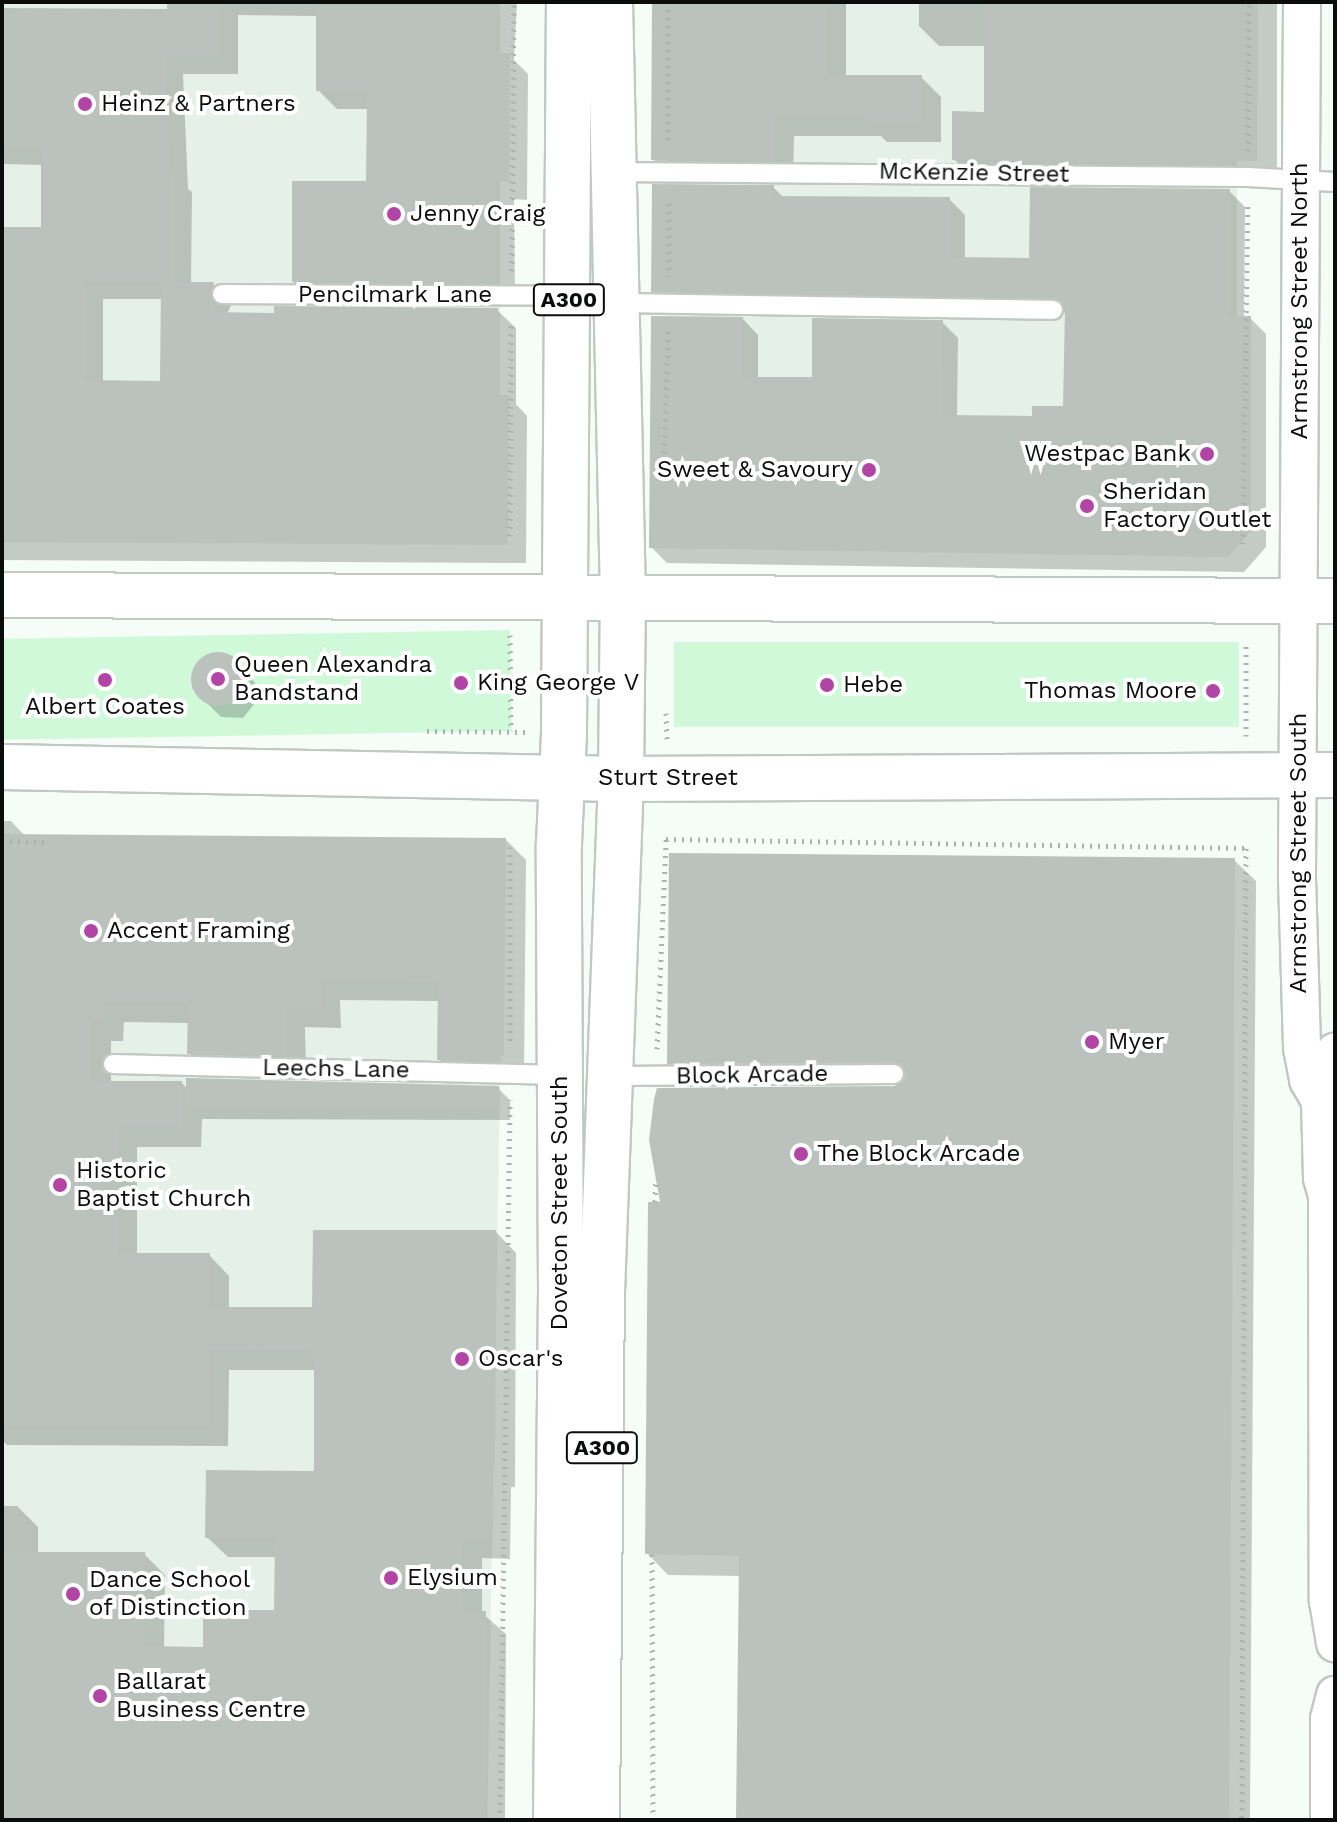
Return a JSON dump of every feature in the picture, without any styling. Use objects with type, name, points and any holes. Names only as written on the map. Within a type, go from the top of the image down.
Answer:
[{"type":"main road","name":"A300","points":[[563,778],[569,2]]},
{"type":"main road","name":"A300","points":[[610,2],[623,598],[621,779]]},
{"type":"main road","points":[[2,595],[1317,601]]},
{"type":"main road","name":"Sturt Street","points":[[2,767],[621,779],[1316,776]]},
{"type":"main road","name":"Doveton Street South","points":[[556,1820],[563,778]]},
{"type":"main road","name":"Doveton Street South","points":[[597,1820],[602,1292],[621,779]]},
{"type":"street","name":"Armstrong Street North","points":[[1302,2],[1318,182],[1317,601]]},
{"type":"street","name":"Armstrong Street South","points":[[1317,601],[1316,776],[1302,1048],[1308,1080],[1320,1101],[1322,1178],[1331,1201],[1328,1601],[1335,1643]]},
{"type":"street","name":"Armstrong Street South","points":[[1320,1101],[1330,1083],[1335,1051]]},
{"type":"street","points":[[1329,1820],[1332,1707]]},
{"type":"lane","name":"McKenzie Street","points":[[612,172],[668,169],[1248,177],[1318,182]]},
{"type":"lane","name":"Pencilmark Lane","points":[[222,294],[569,296]]},
{"type":"lane","points":[[615,303],[1053,310]]},
{"type":"lane","name":"Leechs Lane","points":[[113,1064],[559,1075]]},
{"type":"lane","name":"Block Arcade","points":[[609,1076],[894,1074]]},
{"type":"path","points":[[664,476],[669,304],[668,2]]},
{"type":"path","points":[[1243,544],[1249,2]]},
{"type":"path","points":[[510,630],[511,731]]},
{"type":"path","points":[[1246,638],[1246,751]]},
{"type":"path","points":[[656,1076],[666,839],[1246,848],[1242,1820]]},
{"type":"path","points":[[2,841],[44,842]]},
{"type":"path","points":[[500,1820],[511,1074],[510,847]]},
{"type":"path","points":[[655,1202],[656,1178]]},
{"type":"path","points":[[652,1554],[653,1820]]},
{"type":"shaded area","points":[[2,2],[500,2],[500,510],[2,510]]},
{"type":"shaded area","points":[[667,2],[1237,2],[1237,527],[667,527]]},
{"type":"shaded area","points":[[2,854],[504,863],[487,1820],[2,1820]]},
{"type":"green space","points":[[510,630],[512,731],[4,740],[2,639]]},
{"type":"green space","points":[[674,642],[1239,642],[1239,727],[674,727]]},
{"type":"building","points":[[167,2],[220,2],[220,56],[165,56],[170,172],[174,172],[173,282],[214,282],[210,293],[214,312],[274,313],[274,306],[498,308],[498,395],[509,395],[508,545],[2,542],[2,227],[41,227],[41,147],[2,147],[2,8],[167,9]],"holes":[[[85,282],[161,282],[160,381],[85,380]]]},
{"type":"building","points":[[652,2],[827,2],[827,75],[922,75],[922,123],[865,123],[865,117],[774,117],[774,161],[651,160]]},
{"type":"building","points":[[984,2],[1258,2],[1257,161],[1230,161],[1230,165],[952,160],[952,111],[984,112]]},
{"type":"building","points":[[316,6],[499,6],[495,53],[510,53],[509,182],[496,181],[497,284],[292,282],[292,181],[366,181],[367,92],[316,91]]},
{"type":"building","points":[[652,184],[774,185],[774,196],[950,197],[950,257],[1029,258],[1030,187],[1230,189],[1229,316],[1251,316],[1251,531],[1228,557],[649,548],[651,316],[743,317],[743,377],[812,377],[812,318],[943,320],[942,415],[1032,416],[1032,406],[1063,406],[1065,309],[1064,303],[1053,298],[651,292]]},
{"type":"building","name":"Queen Alexandra Bandstand","points":[[218,652],[237,660],[245,679],[237,698],[218,706],[199,698],[191,679],[199,660]]},
{"type":"building","points":[[2,834],[506,838],[504,1056],[499,1056],[499,1062],[437,1060],[438,982],[321,980],[322,1008],[286,1008],[286,1056],[187,1054],[188,1003],[104,1002],[104,1021],[91,1021],[91,1081],[182,1081],[182,1127],[118,1127],[118,1253],[210,1253],[209,1307],[312,1307],[313,1230],[496,1230],[495,1467],[492,1467],[491,1539],[463,1539],[462,1611],[486,1611],[486,1820],[2,1820],[2,1552],[145,1552],[144,1646],[203,1647],[203,1610],[274,1610],[275,1538],[205,1538],[206,1470],[314,1471],[314,1370],[312,1351],[209,1350],[209,1426],[2,1426]]},
{"type":"building","points":[[669,853],[1235,858],[1229,1820],[736,1820],[739,1556],[645,1554],[648,1202],[660,1202],[649,1140],[654,1099],[657,1088],[894,1086],[904,1081],[906,1073],[901,1064],[894,1062],[667,1064]]},
{"type":"building","points":[[186,1078],[499,1086],[499,1108],[186,1108]]},
{"type":"place","name":"Heinz & Partners","points":[[85,104]]},
{"type":"place","name":"Jenny Craig","points":[[394,214]]},
{"type":"place","name":"Westpac Bank","points":[[1207,454]]},
{"type":"place","name":"Sweet & Savoury","points":[[869,470]]},
{"type":"place","name":"Sheridan Factory Outlet","points":[[1087,506]]},
{"type":"place","name":"Queen Alexandra Bandstand","points":[[218,679]]},
{"type":"place","name":"Albert Coates","points":[[105,680]]},
{"type":"place","name":"King George V","points":[[461,683]]},
{"type":"place","name":"Hebe","points":[[827,685]]},
{"type":"place","name":"Thomas Moore","points":[[1213,691]]},
{"type":"place","name":"Accent Framing","points":[[91,931]]},
{"type":"place","name":"Myer","points":[[1092,1042]]},
{"type":"place","name":"The Block Arcade","points":[[801,1154]]},
{"type":"place","name":"Historic Baptist Church","points":[[60,1185]]},
{"type":"place","name":"Oscar's","points":[[462,1359]]},
{"type":"place","name":"Elysium","points":[[391,1578]]},
{"type":"place","name":"Dance School of Distinction","points":[[73,1594]]},
{"type":"place","name":"Ballarat Business Centre","points":[[100,1696]]}]
